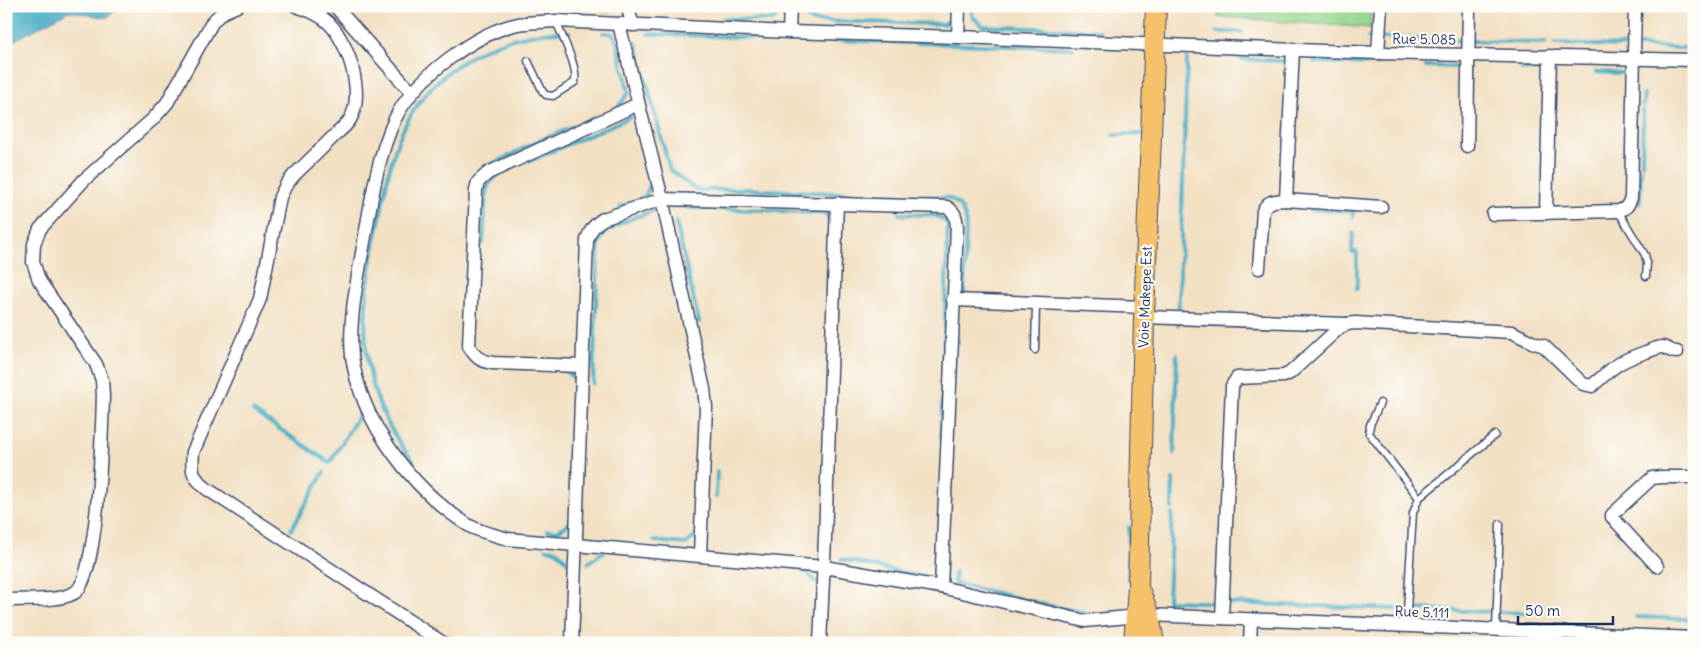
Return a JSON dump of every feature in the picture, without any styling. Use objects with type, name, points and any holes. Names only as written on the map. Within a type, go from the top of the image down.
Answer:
[{"type":"main road","name":"Voie Makepe Est","points":[[1154,643],[1142,616],[1138,587],[1144,312],[1156,6]]},
{"type":"main road","name":"Voie Makepe Est","points":[[1134,643],[1142,616]]},
{"type":"street","points":[[6,600],[61,597],[76,592],[83,584],[87,568],[99,498],[102,380],[96,364],[39,280],[33,262],[34,244],[40,229],[84,180],[167,104],[213,21],[223,12],[237,6]]},
{"type":"street","points":[[296,6],[307,9],[326,19],[337,33],[352,64],[356,89],[356,105],[350,120],[294,175],[280,197],[260,299],[193,452],[191,467],[196,480],[207,489],[443,643]]},
{"type":"street","points":[[335,6],[412,93]]},
{"type":"street","points":[[628,6],[633,25]]},
{"type":"street","points":[[788,32],[790,6]]},
{"type":"street","points":[[958,37],[960,6]]},
{"type":"street","points":[[1378,53],[1381,6]]},
{"type":"street","points":[[1467,146],[1469,6]]},
{"type":"street","points":[[1493,214],[1618,211],[1625,209],[1631,198],[1635,6]]},
{"type":"street","name":"Rue 5.085","points":[[412,93],[453,54],[492,34],[518,24],[556,21],[788,32],[1378,53],[1694,60]]},
{"type":"street","points":[[619,24],[662,199],[704,389],[706,407],[700,555]]},
{"type":"street","points":[[1286,200],[1293,49]]},
{"type":"street","points":[[1546,212],[1550,56]]},
{"type":"street","name":"Rue 5.111","points":[[412,93],[396,117],[384,147],[375,180],[352,324],[352,355],[358,384],[375,426],[396,458],[420,486],[470,526],[508,539],[824,566],[941,587],[1085,621],[1142,616],[1222,618],[1496,629],[1541,637],[1694,638]]},
{"type":"street","points":[[581,366],[493,364],[482,361],[474,356],[469,346],[476,190],[478,182],[488,173],[638,104]]},
{"type":"street","points":[[572,643],[587,240],[589,232],[595,224],[603,219],[662,199],[947,207],[956,216],[941,587]]},
{"type":"street","points":[[1259,268],[1263,211],[1271,201],[1286,200],[1381,207]]},
{"type":"street","points":[[820,643],[836,203]]},
{"type":"street","points":[[953,300],[1036,303],[1144,312],[1512,332],[1544,346],[1583,384],[1588,386],[1592,386],[1626,358],[1665,347],[1676,352]]},
{"type":"street","points":[[1222,618],[1231,396],[1234,380],[1241,377],[1284,376],[1290,374],[1339,328],[1347,324]]},
{"type":"street","points":[[1657,566],[1612,515],[1652,478],[1694,477]]},
{"type":"street","points":[[1250,643],[1251,620]]},
{"type":"lane","points":[[528,61],[546,95],[553,96],[575,82],[574,67],[556,21]]},
{"type":"lane","points":[[1618,211],[1645,255],[1647,263],[1646,276]]},
{"type":"lane","points":[[1035,350],[1036,303]]},
{"type":"lane","points":[[1380,403],[1370,425],[1370,433],[1419,498]]},
{"type":"lane","points":[[1406,626],[1413,513],[1419,498],[1496,435]]},
{"type":"lane","points":[[1496,629],[1500,524]]},
{"type":"green space","points":[[1218,6],[1371,6],[1370,28],[1218,17]]},
{"type":"water","points":[[6,6],[121,6],[107,18],[69,11],[6,45]]},
{"type":"waterway","points":[[607,6],[608,11]]},
{"type":"waterway","points":[[805,6],[806,16],[813,21],[944,24],[947,22]]},
{"type":"waterway","points":[[971,6],[972,16],[983,26],[1100,31]]},
{"type":"waterway","points":[[723,19],[773,20],[784,7]]},
{"type":"waterway","points":[[414,462],[394,434],[380,406],[371,377],[366,347],[365,317],[368,286],[393,155],[401,134],[414,111],[429,90],[448,72],[492,46],[517,38],[543,33],[569,32]]},
{"type":"waterway","points":[[1217,32],[1242,32]]},
{"type":"waterway","points":[[603,33],[610,33],[615,36],[629,92],[618,107]]},
{"type":"waterway","points":[[648,34],[1073,48]]},
{"type":"waterway","points":[[1368,37],[1464,41]]},
{"type":"waterway","points":[[1472,41],[1546,43]]},
{"type":"waterway","points":[[636,43],[670,170],[696,190],[744,189],[949,198],[960,207],[966,221],[964,299]]},
{"type":"waterway","points":[[1555,44],[1628,46]]},
{"type":"waterway","points":[[1638,46],[1684,48]]},
{"type":"waterway","points":[[1687,48],[1694,48]]},
{"type":"waterway","points":[[1178,325],[1187,58]]},
{"type":"waterway","points":[[1241,59],[1282,61]]},
{"type":"waterway","points":[[1314,62],[1378,64]]},
{"type":"waterway","points":[[1426,66],[1464,67]]},
{"type":"waterway","points":[[1522,69],[1543,70]]},
{"type":"waterway","points":[[1596,72],[1621,73]]},
{"type":"waterway","points":[[1643,106],[1644,94]]},
{"type":"waterway","points":[[1642,164],[1643,111]]},
{"type":"waterway","points":[[530,161],[631,117]]},
{"type":"waterway","points":[[489,166],[536,142],[594,118]]},
{"type":"waterway","points":[[1113,135],[1143,134]]},
{"type":"waterway","points":[[1640,202],[1641,170]]},
{"type":"waterway","points":[[483,243],[486,192],[489,183],[500,173]]},
{"type":"waterway","points":[[620,207],[645,197],[652,180]]},
{"type":"waterway","points":[[689,208],[826,214],[830,222],[830,230]]},
{"type":"waterway","points":[[593,384],[600,241],[604,234],[617,225],[655,210]]},
{"type":"waterway","points":[[1310,210],[1353,211],[1353,217]]},
{"type":"waterway","points":[[899,214],[933,215],[944,220],[948,225],[941,438]]},
{"type":"waterway","points":[[676,222],[699,322]]},
{"type":"waterway","points":[[1353,233],[1352,252],[1357,252],[1357,289]]},
{"type":"waterway","points":[[1174,454],[1177,354]]},
{"type":"waterway","points":[[564,370],[576,382]]},
{"type":"waterway","points":[[253,411],[330,463],[360,413]]},
{"type":"waterway","points":[[291,530],[324,472]]},
{"type":"waterway","points":[[716,497],[717,472]]},
{"type":"waterway","points":[[1172,508],[1173,480]]},
{"type":"waterway","points":[[1172,514],[1168,601],[1311,606]]},
{"type":"waterway","points":[[547,530],[558,531],[571,522],[571,519]]},
{"type":"waterway","points":[[1128,580],[1129,527]]},
{"type":"waterway","points":[[654,541],[686,544],[698,534]]},
{"type":"waterway","points":[[546,549],[556,550],[570,564]]},
{"type":"waterway","points":[[588,563],[601,553],[604,553]]},
{"type":"waterway","points":[[841,559],[936,580],[937,578]]},
{"type":"waterway","points":[[803,571],[807,572],[817,583]]},
{"type":"waterway","points":[[955,572],[954,583],[1064,609],[1085,612]]},
{"type":"waterway","points":[[1315,606],[1401,609]]},
{"type":"waterway","points":[[1416,609],[1494,612]]},
{"type":"waterway","points":[[1498,612],[1530,613]]},
{"type":"waterway","points":[[1636,617],[1686,619]]},
{"type":"waterway","points":[[1687,619],[1694,619]]},
{"type":"waterway","points":[[1167,643],[1168,640],[1205,642]]},
{"type":"waterway","points":[[1225,642],[1239,643]]}]
